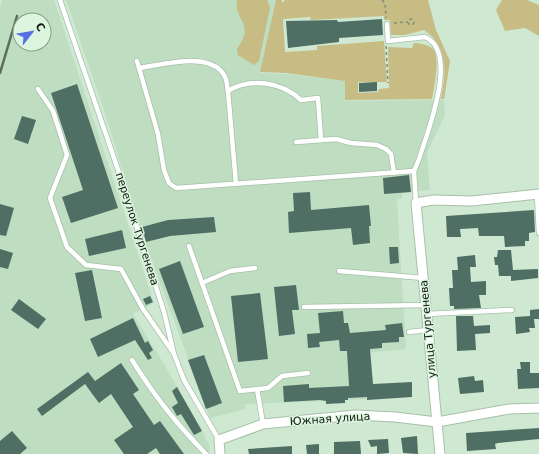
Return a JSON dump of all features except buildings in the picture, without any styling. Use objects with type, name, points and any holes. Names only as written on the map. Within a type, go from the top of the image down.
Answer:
[{"type":"street","points":[[416,203],[433,200],[472,202],[538,195]]},
{"type":"street","name":"улица Тургенева","points":[[416,203],[440,454]]},
{"type":"street","name":"Южная улица","points":[[219,440],[263,424],[356,415],[395,417],[437,422],[509,409],[539,408]]},
{"type":"street","name":"переулок Тургенева","points":[[219,440],[220,454]]},
{"type":"lane","name":"переулок Тургенева","points":[[60,0],[134,218],[164,312],[174,354],[184,380],[219,440]]},
{"type":"lane","points":[[387,24],[388,41],[425,37],[440,53],[441,76],[439,88],[419,159],[414,171],[416,203]]},
{"type":"lane","points":[[139,68],[200,60],[218,68],[226,78],[236,184]]},
{"type":"lane","points":[[137,61],[158,134],[164,170],[172,186],[176,188],[414,171]]},
{"type":"lane","points":[[228,91],[245,83],[258,82],[292,92],[300,100],[318,98],[321,140]]},
{"type":"lane","points":[[38,89],[53,111],[67,155],[50,198],[67,247],[86,265],[121,269],[143,309],[174,354]]},
{"type":"lane","points":[[296,142],[336,139],[351,143],[377,145],[386,149],[391,154],[394,173]]},
{"type":"lane","points":[[538,195],[539,233]]},
{"type":"lane","points":[[189,246],[240,391],[268,388],[282,376],[308,373]]},
{"type":"lane","points":[[202,283],[230,271],[255,268]]},
{"type":"lane","points":[[339,271],[424,278]]},
{"type":"lane","points":[[304,307],[426,310],[512,310]]},
{"type":"lane","points":[[409,332],[428,330]]},
{"type":"lane","points":[[132,360],[152,391],[175,422],[206,454]]},
{"type":"lane","points":[[258,389],[263,424]]},
{"type":"path","points":[[382,0],[385,3],[387,24],[408,22]]},
{"type":"path","points":[[386,48],[388,83]]},
{"type":"shaded area","points":[[3,0],[54,0],[154,303],[133,314],[164,364],[202,431],[210,447],[207,454],[0,454],[1,2]]},
{"type":"shaded area","points":[[66,0],[276,0],[260,73],[286,74],[345,81],[345,101],[444,100],[445,115],[427,153],[430,190],[402,193],[402,198],[397,199],[406,349],[362,353],[365,365],[366,399],[345,400],[326,404],[326,401],[245,404],[245,409],[210,418],[145,242],[103,107]]},
{"type":"shaded area","points":[[237,0],[267,0],[270,8],[259,61],[254,65],[238,55],[237,49],[245,33],[245,27],[238,13]]},
{"type":"shaded area","points":[[276,0],[282,0],[282,3],[285,0],[428,0],[436,30],[450,61],[444,99],[441,99],[444,80],[444,61],[438,44],[424,30],[405,35],[391,35],[390,20],[384,20],[384,16],[311,20],[310,17],[283,19],[285,52],[317,50],[317,46],[384,41],[387,82],[358,82],[358,93],[378,92],[379,89],[389,88],[388,47],[412,48],[414,43],[427,45],[435,52],[436,57],[436,72],[432,99],[345,100],[345,81],[286,73],[260,72]]},
{"type":"shaded area","points":[[502,0],[527,0],[539,5],[539,36],[525,28],[505,31],[496,10]]},
{"type":"railway","points":[[0,73],[12,33]]}]
